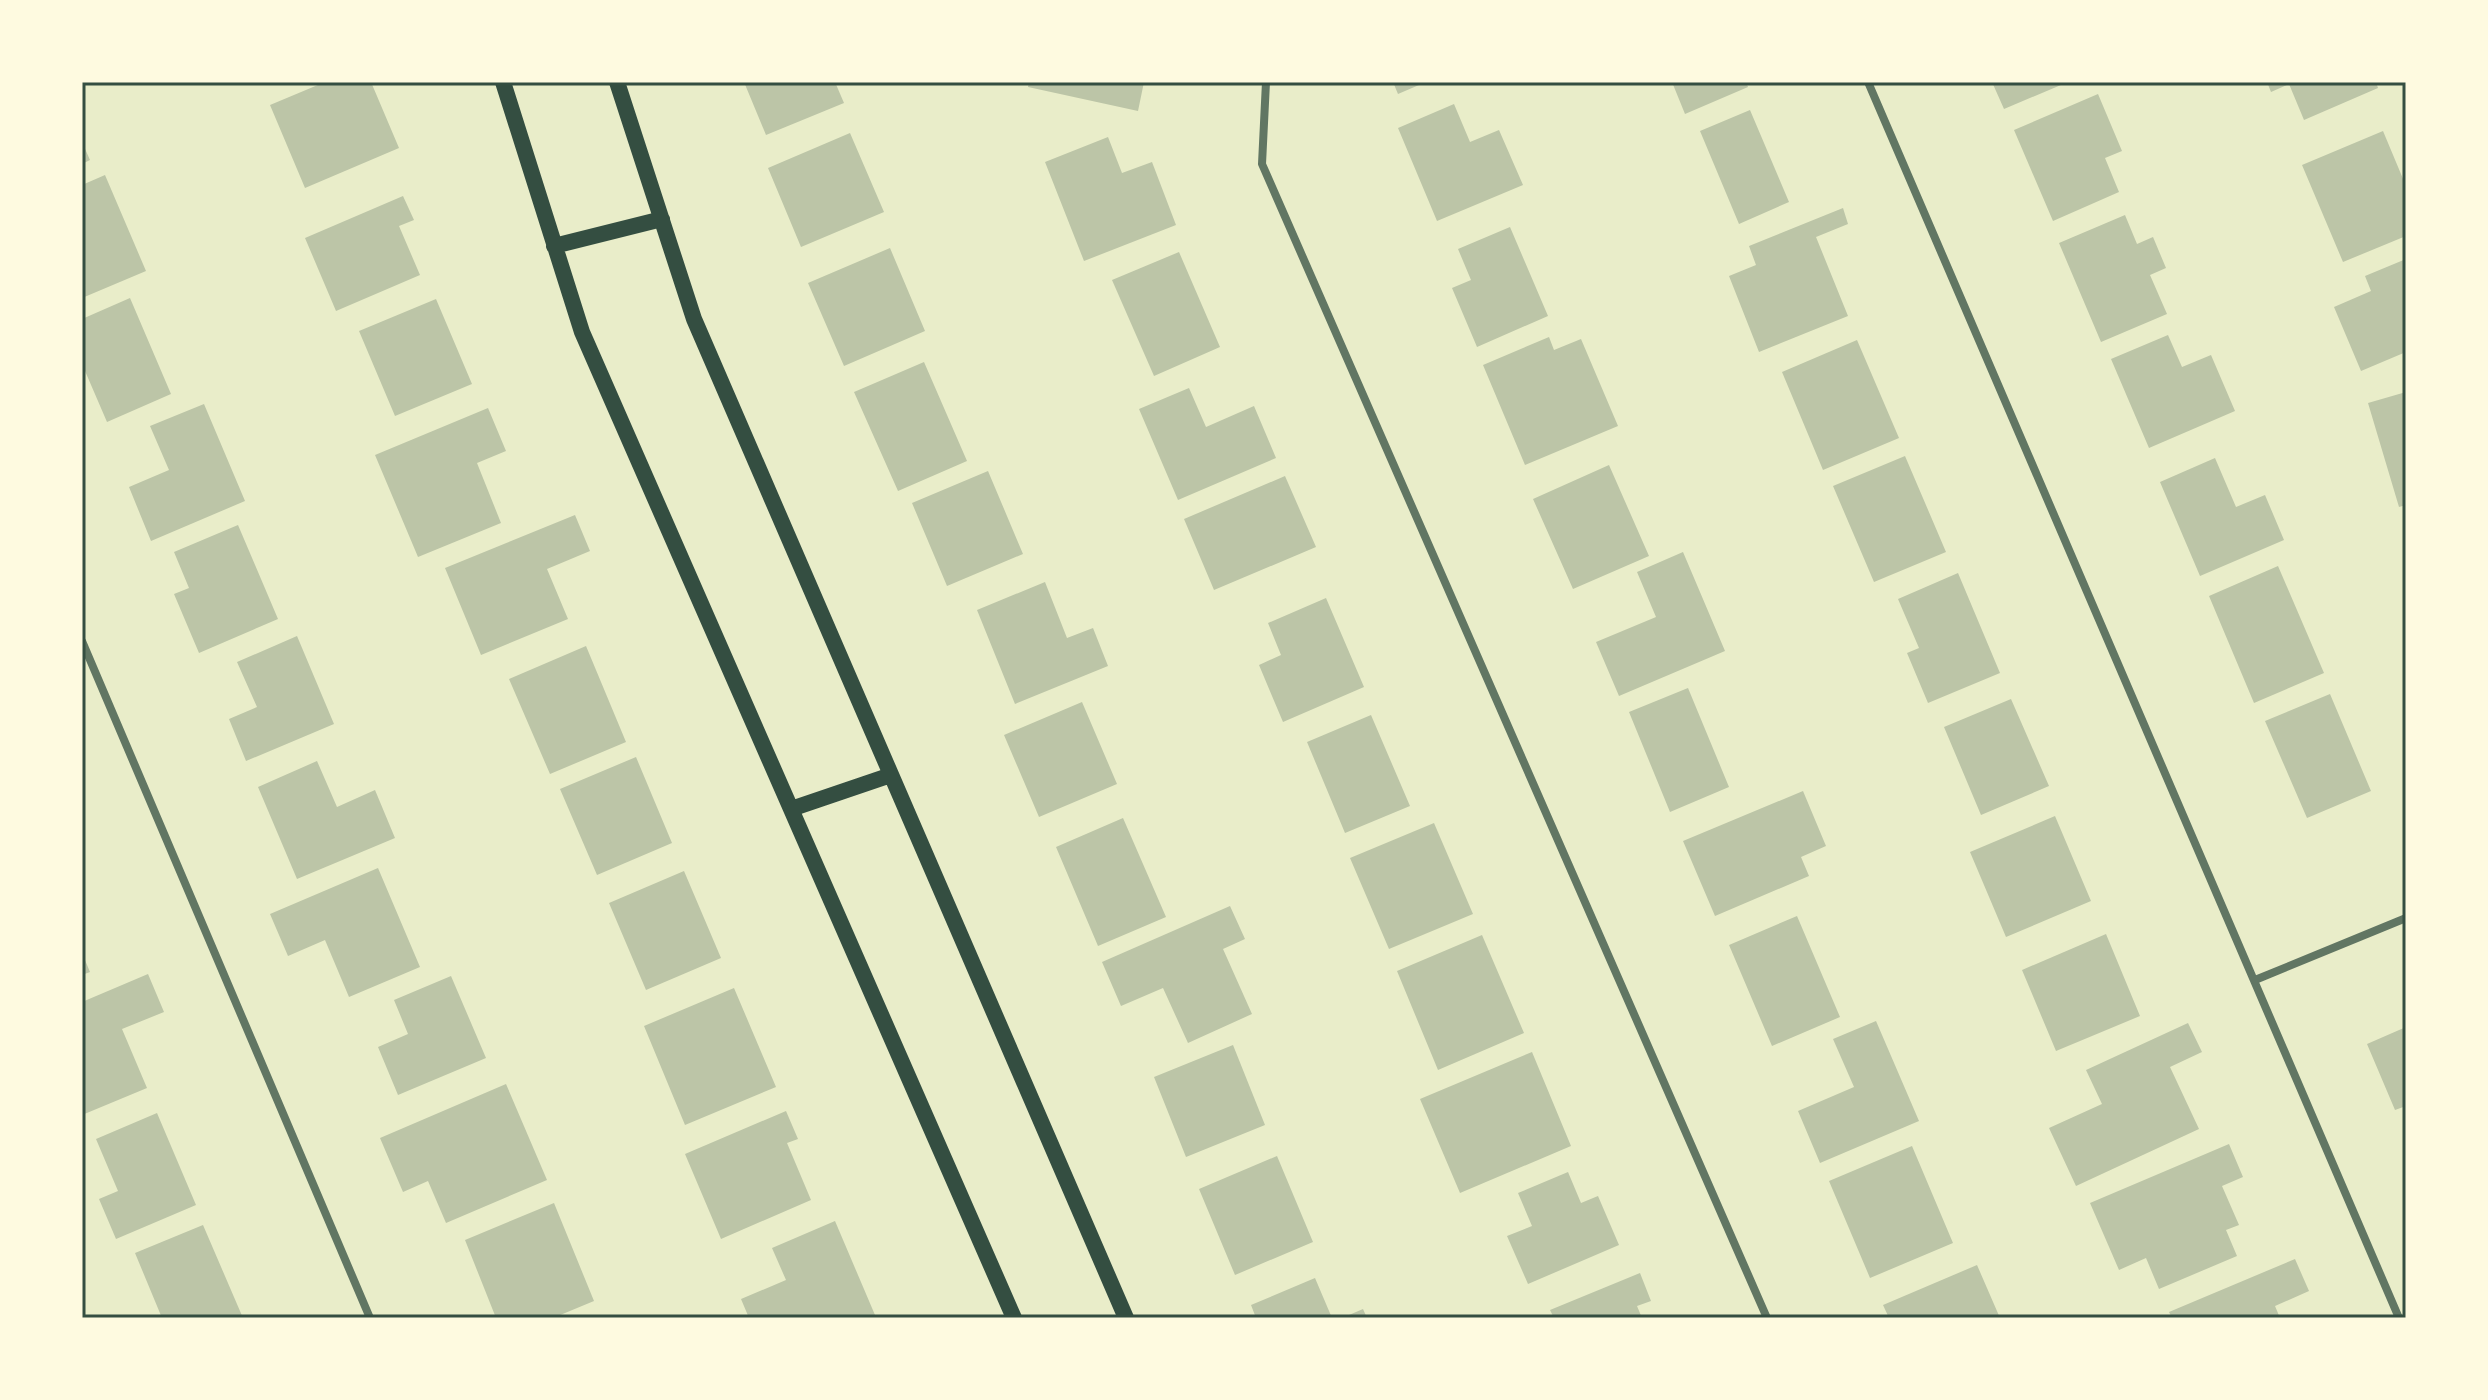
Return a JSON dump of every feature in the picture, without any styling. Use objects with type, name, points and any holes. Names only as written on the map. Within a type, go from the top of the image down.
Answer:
[{"type":"main road","points":[[503,82],[582,332],[1014,1318]]},
{"type":"main road","points":[[617,82],[694,319],[1126,1318]]},
{"type":"main road","points":[[554,246],[662,219]]},
{"type":"main road","points":[[791,809],[891,775]]},
{"type":"street","points":[[1266,82],[1262,164],[1767,1318]]},
{"type":"street","points":[[1868,82],[2399,1318]]},
{"type":"street","points":[[82,641],[370,1318]]},
{"type":"street","points":[[2255,980],[2406,918]]},
{"type":"building","points":[[325,82],[371,82],[399,148],[305,188],[270,105]]},
{"type":"building","points":[[744,82],[835,82],[844,103],[766,135]]},
{"type":"building","points":[[1029,82],[1144,82],[1138,111],[1028,87]]},
{"type":"building","points":[[1393,82],[1426,82],[1398,94]]},
{"type":"building","points":[[1672,82],[1746,82],[1748,87],[1685,114]]},
{"type":"building","points":[[1992,82],[2068,82],[2004,109]]},
{"type":"building","points":[[2267,82],[2376,82],[2378,88],[2304,120],[2289,84],[2271,92]]},
{"type":"building","points":[[2098,94],[2122,151],[2105,158],[2119,192],[2053,221],[2014,130]]},
{"type":"building","points":[[1454,104],[1470,142],[1499,130],[1523,185],[1437,221],[1398,128]]},
{"type":"building","points":[[1750,110],[1789,202],[1739,224],[1700,131]]},
{"type":"building","points":[[2383,131],[2406,186],[2406,236],[2343,262],[2302,165]]},
{"type":"building","points":[[850,133],[884,212],[801,247],[768,168]]},
{"type":"building","points":[[1108,137],[1122,173],[1152,162],[1176,225],[1084,261],[1045,162]]},
{"type":"building","points":[[82,142],[90,160],[82,164]]},
{"type":"building","points":[[105,175],[146,271],[82,298],[82,185]]},
{"type":"building","points":[[403,196],[414,220],[399,226],[420,275],[336,311],[305,238]]},
{"type":"building","points":[[1843,208],[1848,224],[1816,237],[1848,316],[1759,352],[1729,276],[1756,265],[1749,246]]},
{"type":"building","points":[[2125,215],[2137,244],[2153,237],[2166,268],[2150,275],[2167,314],[2101,342],[2059,243]]},
{"type":"building","points":[[1510,227],[1548,316],[1477,347],[1452,288],[1471,280],[1458,249]]},
{"type":"building","points":[[890,248],[925,331],[844,366],[808,283]]},
{"type":"building","points":[[1179,252],[1220,347],[1154,376],[1112,280]]},
{"type":"building","points":[[2406,259],[2406,352],[2361,371],[2334,307],[2371,291],[2365,276]]},
{"type":"building","points":[[130,298],[171,394],[107,422],[82,364],[82,319]]},
{"type":"building","points":[[436,299],[472,384],[395,416],[359,331]]},
{"type":"building","points":[[2168,335],[2182,367],[2211,355],[2235,411],[2149,448],[2111,359]]},
{"type":"building","points":[[1549,337],[1554,350],[1581,339],[1618,426],[1525,465],[1483,365]]},
{"type":"building","points":[[1857,340],[1899,438],[1823,470],[1782,372]]},
{"type":"building","points":[[924,362],[967,461],[898,491],[854,392]]},
{"type":"building","points":[[1189,388],[1206,427],[1254,406],[1276,458],[1178,500],[1139,409]]},
{"type":"building","points":[[2406,392],[2406,505],[2399,507],[2368,403]]},
{"type":"building","points":[[204,404],[245,501],[151,541],[129,487],[169,470],[150,426]]},
{"type":"building","points":[[488,408],[506,451],[477,463],[501,523],[418,557],[375,455]]},
{"type":"building","points":[[1905,456],[1946,552],[1874,582],[1833,486]]},
{"type":"building","points":[[2215,458],[2236,507],[2265,495],[2284,540],[2200,576],[2160,482]]},
{"type":"building","points":[[1609,465],[1649,556],[1573,589],[1533,499]]},
{"type":"building","points":[[988,471],[1023,554],[947,586],[912,503]]},
{"type":"building","points":[[1285,476],[1316,547],[1214,590],[1184,519]]},
{"type":"building","points":[[575,515],[590,551],[547,569],[568,619],[481,655],[445,568]]},
{"type":"building","points":[[238,525],[278,619],[199,653],[174,594],[189,588],[174,552]]},
{"type":"building","points":[[1683,552],[1725,651],[1619,696],[1596,642],[1656,617],[1637,572]]},
{"type":"building","points":[[2278,566],[2324,673],[2254,703],[2209,596]]},
{"type":"building","points":[[1958,573],[2000,673],[1928,703],[1907,653],[1919,648],[1898,599]]},
{"type":"building","points":[[1045,582],[1067,638],[1093,628],[1108,666],[1015,704],[977,610]]},
{"type":"building","points":[[1326,598],[1364,687],[1283,722],[1259,665],[1281,655],[1268,623]]},
{"type":"building","points":[[297,636],[334,724],[246,761],[229,719],[257,707],[237,662]]},
{"type":"building","points":[[586,646],[626,742],[550,774],[509,679]]},
{"type":"building","points":[[1688,688],[1729,787],[1670,812],[1629,712]]},
{"type":"building","points":[[2330,694],[2371,791],[2307,818],[2265,721]]},
{"type":"building","points":[[2011,699],[2049,786],[1981,815],[1944,727]]},
{"type":"building","points":[[1082,702],[1117,784],[1039,817],[1004,735]]},
{"type":"building","points":[[1371,715],[1410,806],[1345,833],[1307,742]]},
{"type":"building","points":[[636,757],[672,843],[597,875],[560,789]]},
{"type":"building","points":[[317,761],[337,807],[375,790],[395,838],[297,879],[258,787]]},
{"type":"building","points":[[1803,791],[1826,846],[1801,857],[1809,876],[1715,916],[1683,841]]},
{"type":"building","points":[[2055,816],[2091,901],[2006,937],[1970,852]]},
{"type":"building","points":[[1123,818],[1166,917],[1098,946],[1056,847]]},
{"type":"building","points":[[1434,823],[1473,914],[1389,949],[1350,858]]},
{"type":"building","points":[[378,868],[420,967],[349,997],[325,940],[288,956],[270,914]]},
{"type":"building","points":[[684,871],[721,958],[646,990],[609,903]]},
{"type":"building","points":[[1230,906],[1245,939],[1223,949],[1252,1014],[1188,1043],[1163,988],[1121,1006],[1102,962]]},
{"type":"building","points":[[1797,916],[1840,1017],[1772,1046],[1729,945]]},
{"type":"building","points":[[2106,934],[2140,1016],[2056,1051],[2022,970]]},
{"type":"building","points":[[1482,935],[1524,1033],[1438,1070],[1397,971]]},
{"type":"building","points":[[82,953],[90,972],[82,975]]},
{"type":"building","points":[[148,974],[164,1012],[122,1029],[147,1088],[82,1115],[82,1002]]},
{"type":"building","points":[[451,976],[486,1058],[398,1095],[378,1047],[408,1034],[394,1000]]},
{"type":"building","points":[[734,988],[776,1087],[685,1125],[644,1026]]},
{"type":"building","points":[[1876,1021],[1919,1121],[1820,1163],[1798,1111],[1854,1087],[1833,1039]]},
{"type":"building","points":[[2188,1023],[2202,1052],[2170,1067],[2199,1129],[2076,1186],[2049,1128],[2102,1104],[2086,1070]]},
{"type":"building","points":[[2406,1027],[2406,1106],[2395,1110],[2367,1044]]},
{"type":"building","points":[[1233,1045],[1265,1125],[1186,1157],[1154,1077]]},
{"type":"building","points":[[1532,1052],[1571,1146],[1460,1193],[1420,1099]]},
{"type":"building","points":[[506,1084],[547,1180],[446,1223],[428,1181],[403,1192],[380,1138]]},
{"type":"building","points":[[786,1111],[798,1139],[787,1143],[811,1200],[721,1239],[685,1154]]},
{"type":"building","points":[[157,1113],[196,1205],[116,1239],[99,1199],[118,1191],[96,1139]]},
{"type":"building","points":[[2229,1144],[2243,1177],[2222,1186],[2239,1225],[2226,1230],[2237,1256],[2159,1289],[2146,1258],[2119,1270],[2090,1203]]},
{"type":"building","points":[[1912,1146],[1953,1243],[1870,1278],[1829,1181]]},
{"type":"building","points":[[1277,1156],[1313,1242],[1235,1275],[1199,1189]]},
{"type":"building","points":[[1568,1172],[1581,1203],[1598,1196],[1619,1245],[1528,1284],[1507,1236],[1532,1226],[1518,1193]]},
{"type":"building","points":[[554,1203],[594,1301],[553,1318],[496,1318],[465,1240]]},
{"type":"building","points":[[835,1221],[875,1315],[867,1318],[749,1318],[741,1299],[786,1280],[772,1248]]},
{"type":"building","points":[[203,1225],[243,1318],[162,1318],[135,1253]]},
{"type":"building","points":[[2295,1259],[2309,1291],[2275,1306],[2280,1318],[2172,1318],[2169,1312]]},
{"type":"building","points":[[1977,1265],[2000,1318],[1889,1318],[1883,1305]]},
{"type":"building","points":[[1640,1273],[1651,1301],[1637,1306],[1642,1318],[1554,1318],[1550,1310]]},
{"type":"building","points":[[1315,1278],[1332,1318],[1256,1318],[1251,1305]]},
{"type":"building","points":[[1363,1309],[1367,1318],[1342,1318]]}]
